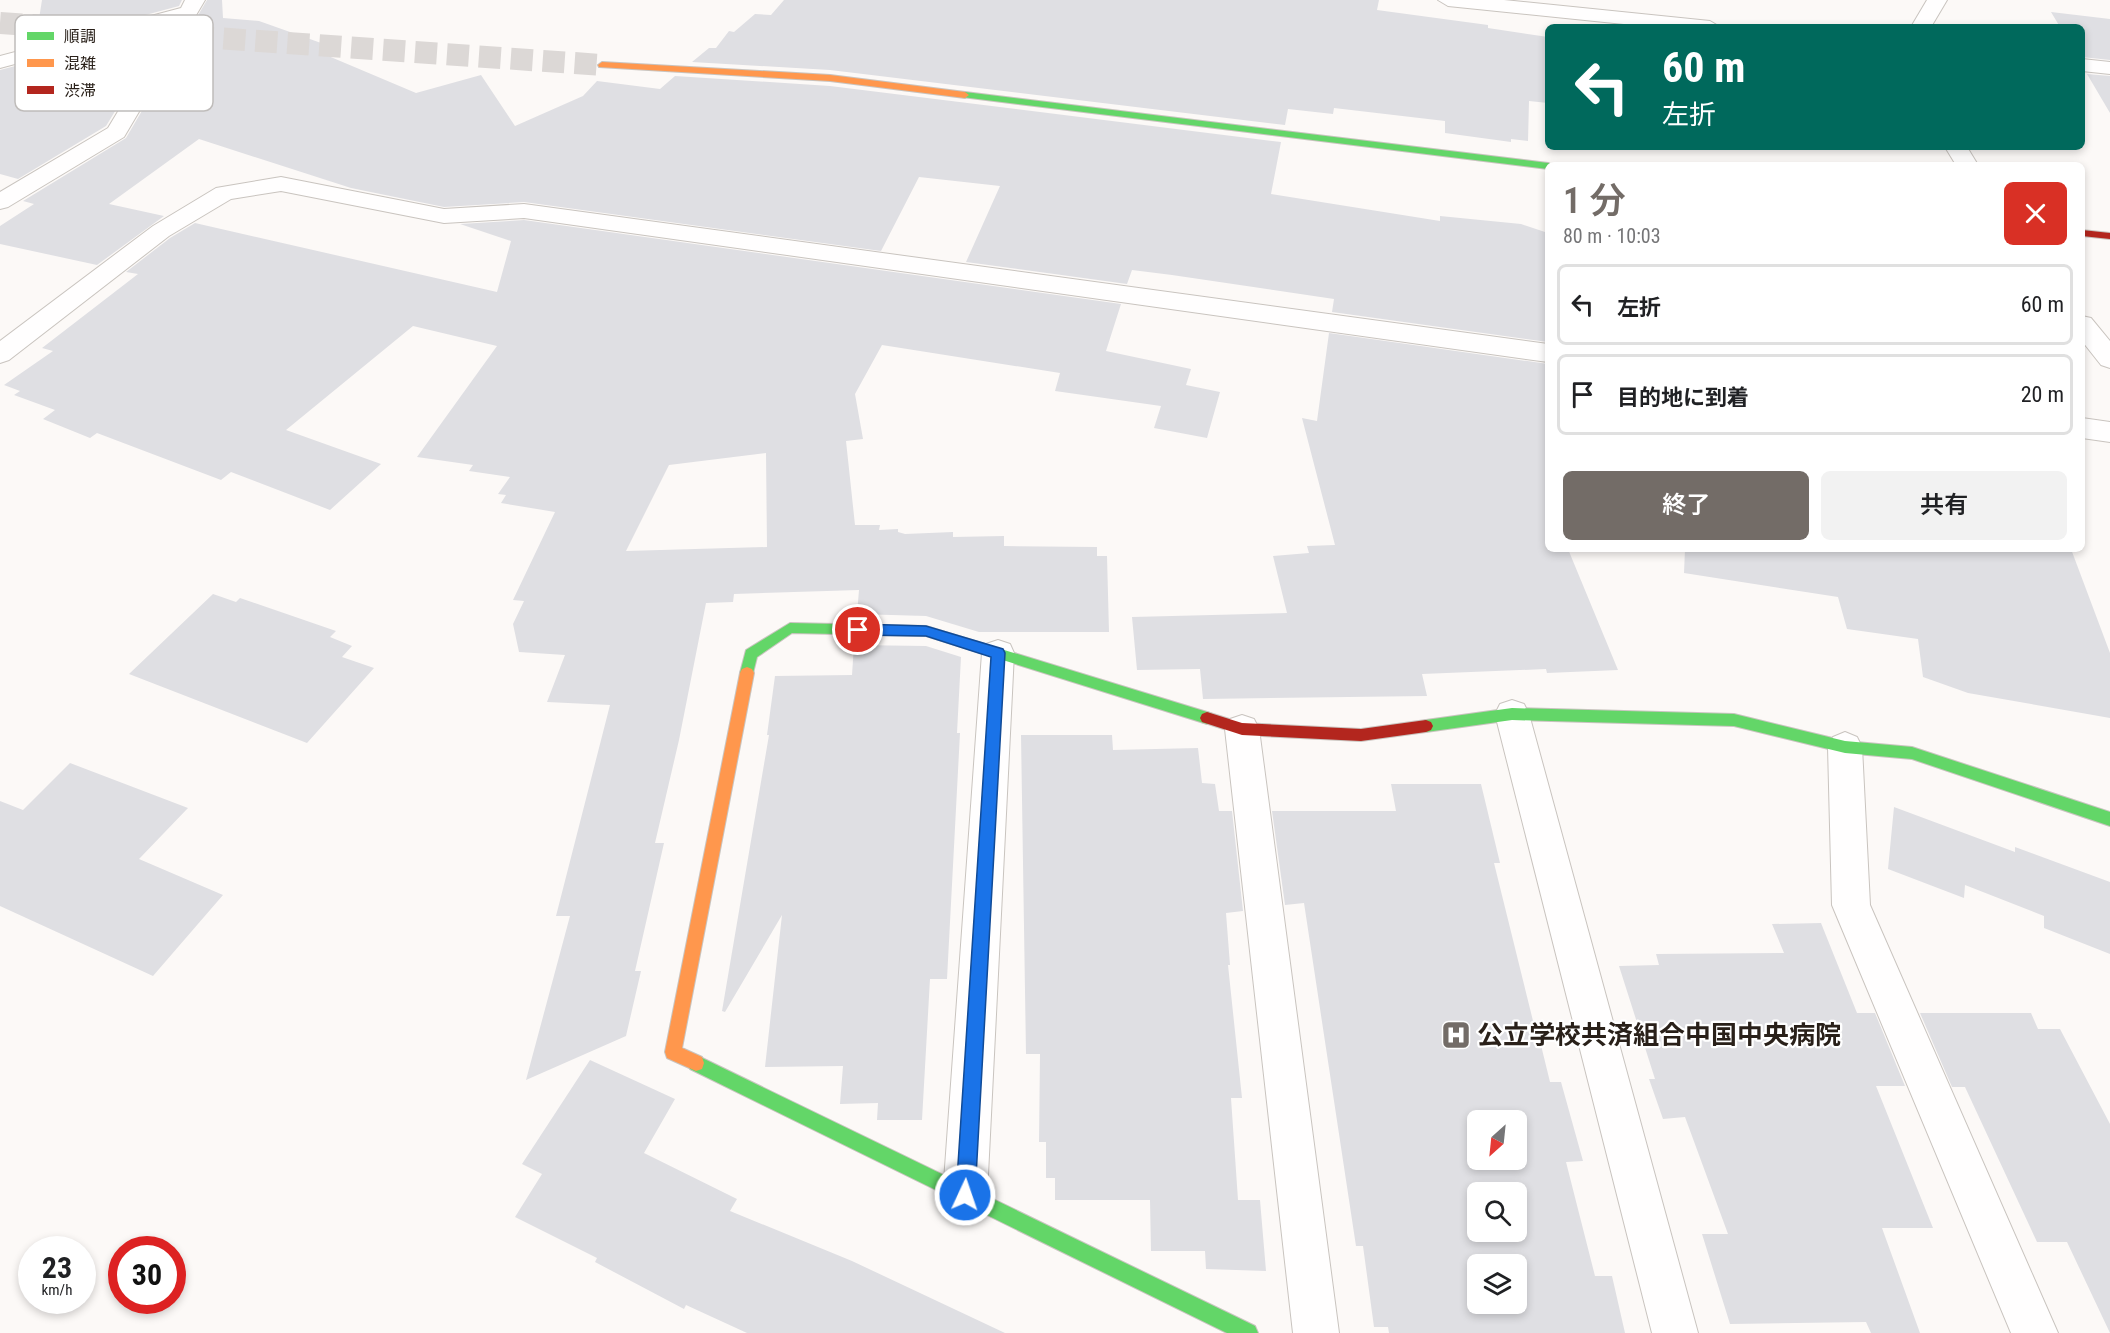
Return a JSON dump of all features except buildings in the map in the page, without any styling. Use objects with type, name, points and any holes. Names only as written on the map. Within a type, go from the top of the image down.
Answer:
[{"type":"street","points":[[1448,0],[1681,24]]},
{"type":"street","points":[[1922,24],[1937,0]]},
{"type":"street","points":[[161,15],[192,6]]},
{"type":"street","points":[[0,62],[15,58]]},
{"type":"street","points":[[602,64],[830,78],[1545,166]]},
{"type":"street","points":[[2085,65],[2110,68]]},
{"type":"street","points":[[0,202],[116,132],[129,111]]},
{"type":"street","points":[[0,354],[161,231],[188,214],[224,193],[281,184],[444,216],[524,211],[1545,353]]},
{"type":"street","points":[[2085,232],[2110,236]]},
{"type":"street","points":[[2085,328],[2110,359]]},
{"type":"street","points":[[2085,428],[2110,432]]},
{"type":"street","points":[[1248,1333],[673,1052],[751,654],[790,628],[926,631],[1242,729],[1360,735],[1512,714],[1734,720],[1845,747],[1912,753],[2110,819]]},
{"type":"street","points":[[965,1195],[998,653]]},
{"type":"street","points":[[1512,714],[1675,1333]]},
{"type":"street","points":[[1242,729],[1316,1333]]},
{"type":"street","points":[[1845,747],[1851,905],[2035,1333]]},
{"type":"tunnel","points":[[0,23],[15,24]]},
{"type":"tunnel","points":[[213,38],[602,65]]},
{"type":"traffic: fast","points":[[965,95],[1545,166]]},
{"type":"traffic: fast","points":[[747,673],[751,654],[790,628],[926,631],[1207,718]]},
{"type":"traffic: fast","points":[[1426,726],[1512,714],[1734,720],[1845,747],[1912,753],[2110,819]]},
{"type":"traffic: fast","points":[[696,1063],[1248,1333]]},
{"type":"traffic: slow","points":[[602,65],[830,78],[965,95]]},
{"type":"traffic: slow","points":[[696,1063],[673,1052],[747,673]]},
{"type":"traffic: jam","points":[[2085,233],[2110,236]]},
{"type":"traffic: jam","points":[[1207,718],[1242,729],[1361,735],[1426,726]]},
{"type":"place","name":"公立学校共済組合中国中央病院","points":[[1456,1035]]},
{"type":"route","points":[[858,630],[926,631],[998,653],[965,1195]]}]
